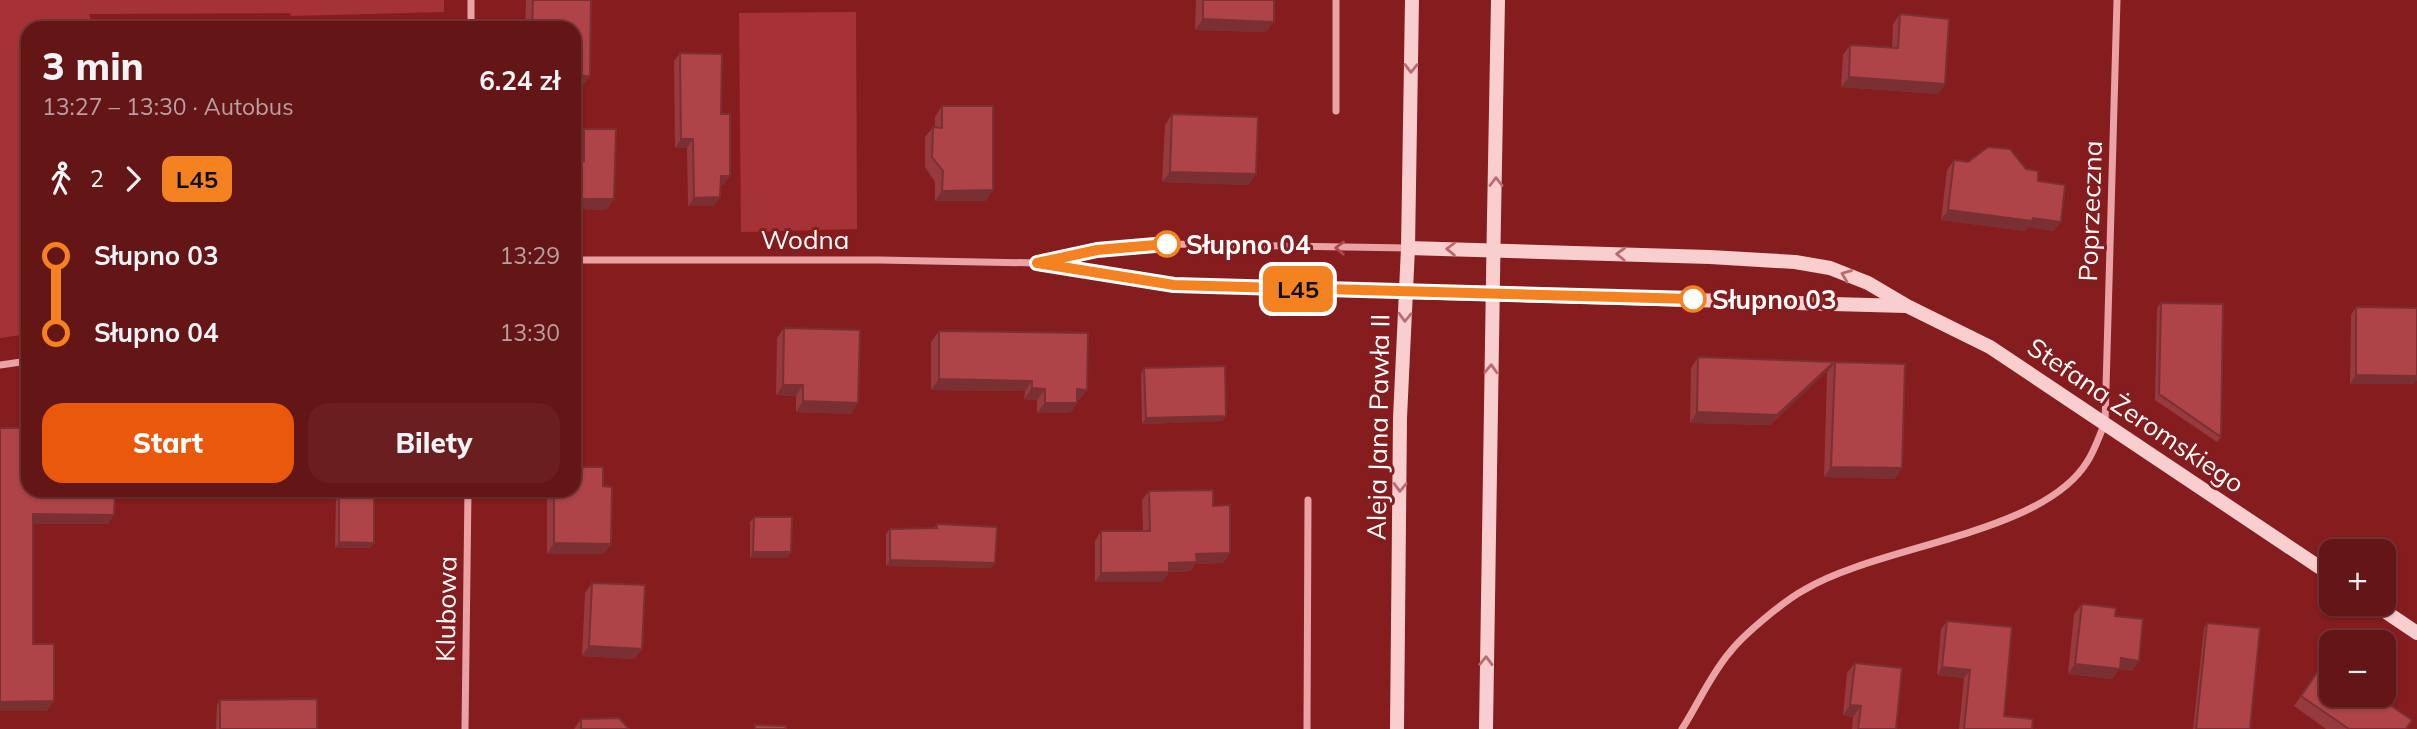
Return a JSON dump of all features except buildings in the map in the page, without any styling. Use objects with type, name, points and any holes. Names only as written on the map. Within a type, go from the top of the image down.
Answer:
[{"type":"street","points":[[471,0],[471,21]]},
{"type":"street","points":[[1336,0],[1336,111]]},
{"type":"street","name":"Aleja Jana Pawła II","points":[[1397,729],[1400,418],[1408,248],[1412,0]]},
{"type":"street","points":[[1486,729],[1489,418],[1499,0]]},
{"type":"street","name":"Poprzeczna","points":[[2105,423],[2117,0]]},
{"type":"street","name":"Wodna","points":[[1037,263],[1097,250],[1167,244],[1408,248]]},
{"type":"street","name":"Stefana Żeromskiego","points":[[1408,248],[1710,257],[1795,262],[1830,268],[1855,278],[1990,347],[2319,567]]},
{"type":"street","name":"Wodna","points":[[581,260],[1037,263],[1174,285],[1406,292]]},
{"type":"street","name":"Stefana Żeromskiego","points":[[1406,292],[1907,306]]},
{"type":"street","points":[[0,365],[21,362]]},
{"type":"street","points":[[1682,729],[1730,652],[1749,632],[1803,590],[1879,559],[2017,516],[2041,503],[2067,485],[2087,463],[2105,423]]},
{"type":"street","name":"Klubowa","points":[[466,729],[468,497]]},
{"type":"street","points":[[1307,729],[1308,500]]},
{"type":"street","points":[[2392,616],[2417,633]]},
{"type":"shaded area","points":[[0,0],[444,0],[444,12],[291,16],[290,13],[89,14],[92,21],[21,21],[21,335],[0,338]]},
{"type":"shaded area","points":[[856,12],[857,229],[741,232],[739,13]]},
{"type":"bus line","name":"L45","points":[[1167,244],[1097,250],[1037,263],[1174,285],[1693,299]]},
{"type":"place","name":"Słupno 04","points":[[1167,244]]},
{"type":"place","name":"Słupno 03","points":[[1693,299]]}]
